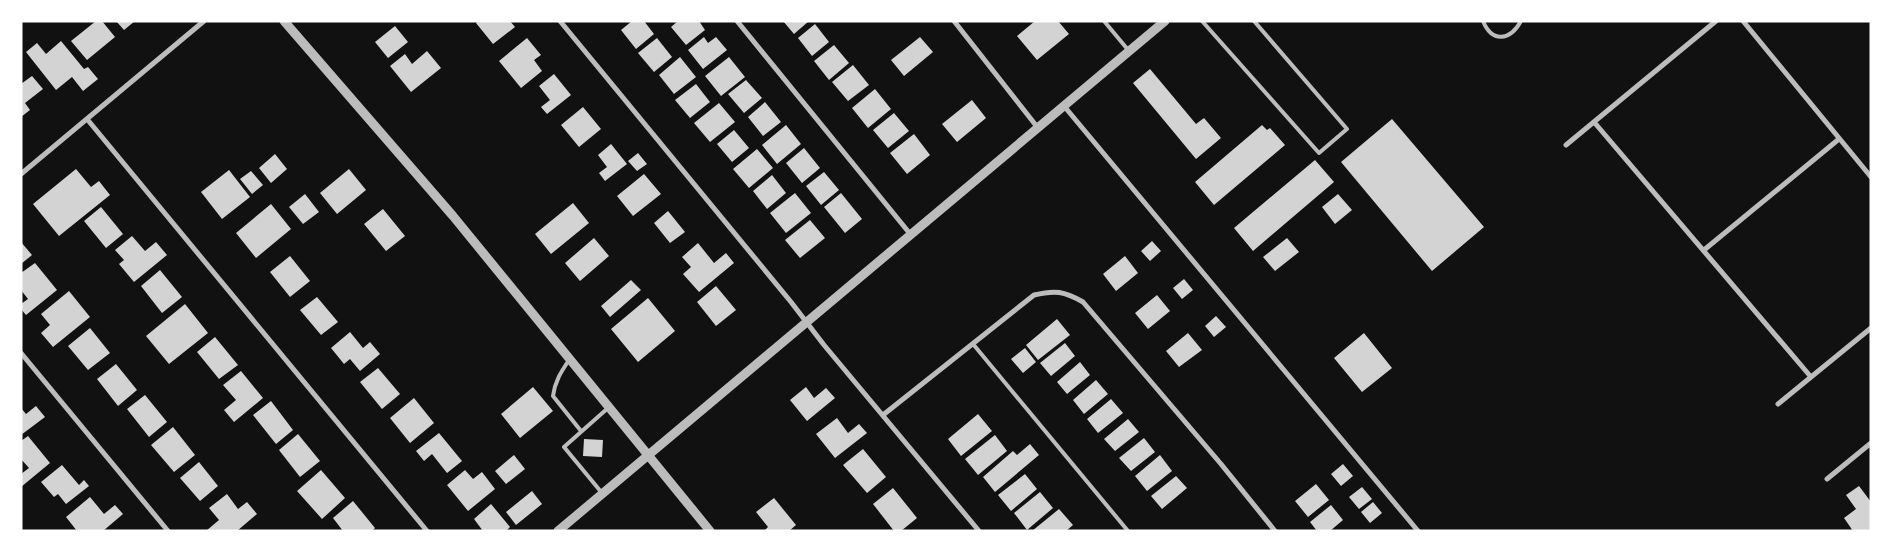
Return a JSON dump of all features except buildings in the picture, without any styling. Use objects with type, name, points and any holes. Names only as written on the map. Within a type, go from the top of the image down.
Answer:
[{"type":"street","points":[[21,174],[204,21]]},
{"type":"street","points":[[284,21],[453,216],[710,531]]},
{"type":"street","points":[[560,21],[979,531]]},
{"type":"street","points":[[737,21],[910,235]]},
{"type":"street","points":[[954,21],[1038,128]]},
{"type":"street","points":[[558,531],[1165,21]]},
{"type":"street","points":[[1566,145],[1716,21]]},
{"type":"street","points":[[1743,21],[1871,177]]},
{"type":"street","points":[[1064,106],[1418,531]]},
{"type":"street","points":[[87,120],[427,531]]},
{"type":"street","points":[[1594,122],[1811,377]]},
{"type":"street","points":[[1704,250],[1839,139]]},
{"type":"street","points":[[883,415],[1034,294],[1054,290],[1072,295],[1083,302],[1221,464],[1275,531]]},
{"type":"street","points":[[1778,404],[1871,328]]},
{"type":"street","points":[[21,353],[168,531]]},
{"type":"street","points":[[1827,479],[1871,442]]},
{"type":"lane","points":[[1104,21],[1129,51]]},
{"type":"lane","points":[[1202,21],[1319,152],[1347,129],[1254,21]]},
{"type":"lane","points":[[1483,21],[1492,34],[1500,38],[1509,35],[1517,28],[1521,21]]},
{"type":"lane","points":[[973,344],[1128,531]]},
{"type":"lane","points":[[570,359],[558,376],[553,396],[581,431]]},
{"type":"lane","points":[[602,493],[564,448],[610,407]]}]
